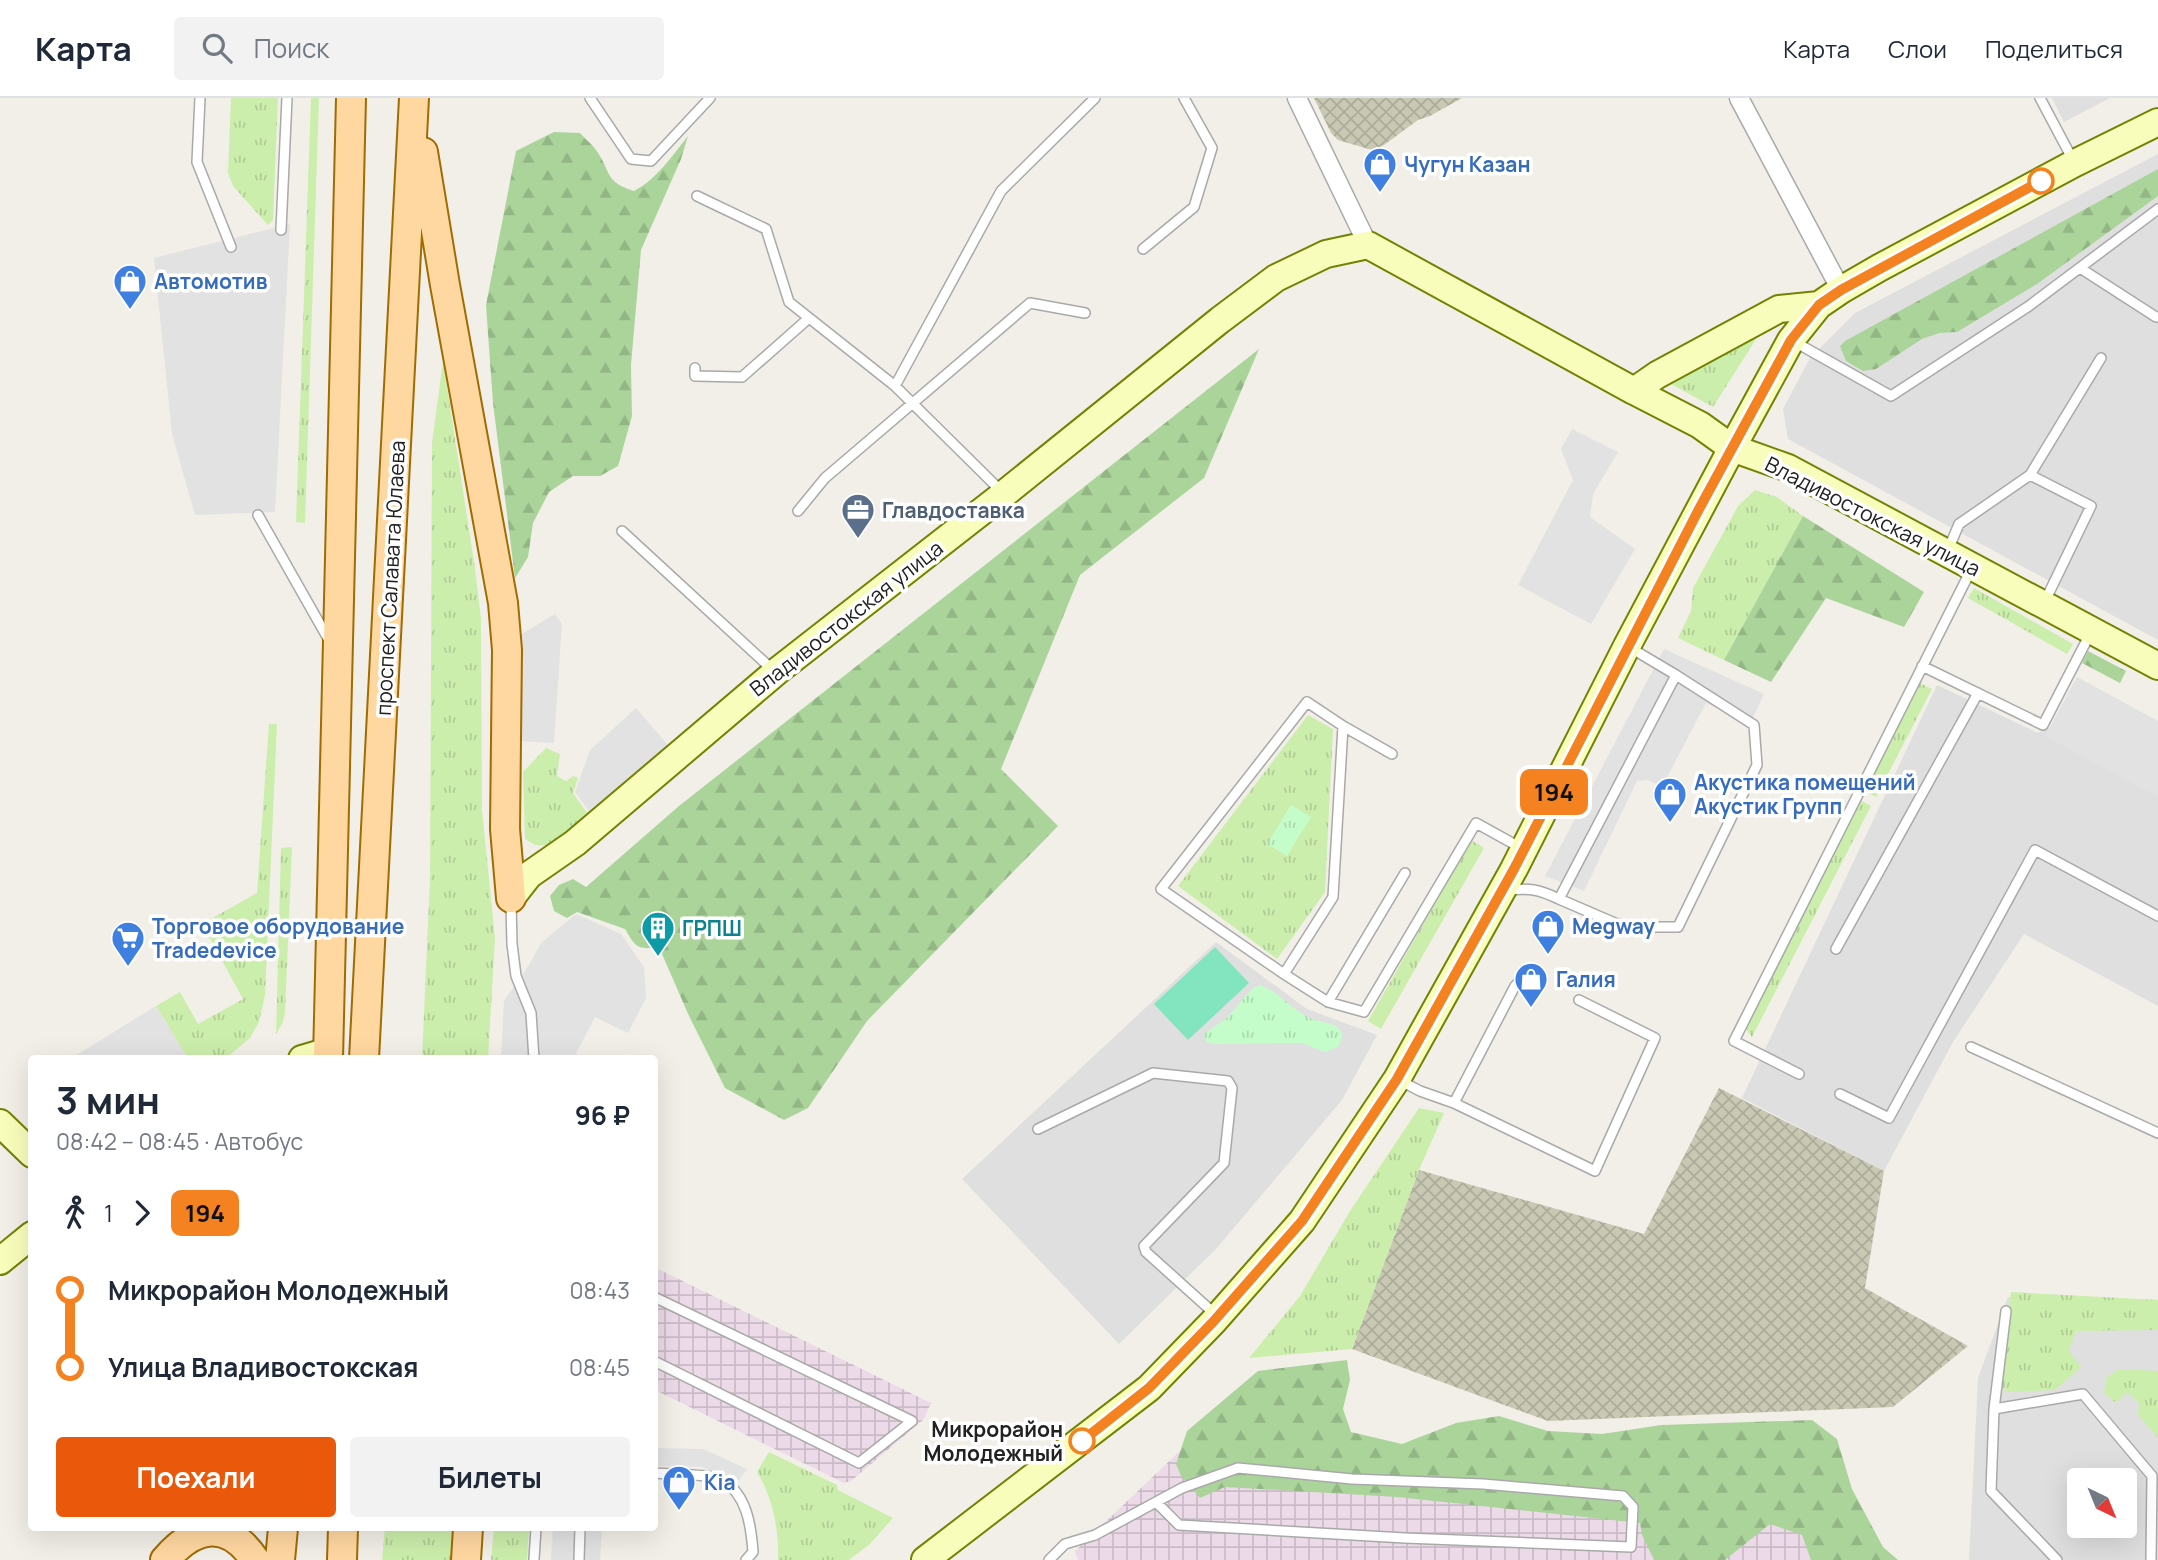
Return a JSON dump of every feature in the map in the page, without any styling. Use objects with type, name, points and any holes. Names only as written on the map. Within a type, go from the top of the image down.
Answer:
[{"type":"main road","points":[[328,1055],[351,98]]},
{"type":"main road","points":[[414,98],[503,603],[507,650],[505,829],[511,898]]},
{"type":"main road","name":"проспект Салавата Юлаева","points":[[364,1055],[414,98]]},
{"type":"main road","points":[[164,1560],[174,1531]]},
{"type":"main road","points":[[164,1560],[177,1545],[193,1535],[211,1531],[225,1533],[237,1540],[255,1560]]},
{"type":"main road","points":[[280,1560],[283,1531]]},
{"type":"main road","points":[[466,1560],[468,1531]]},
{"type":"street","points":[[1297,98],[1368,245]]},
{"type":"street","points":[[1739,98],[1841,290]]},
{"type":"street","points":[[925,1560],[1149,1388],[1218,1317],[1302,1221],[1397,1079],[1524,850],[1627,646],[1732,448],[1791,340],[1819,305],[1841,290],[2075,163],[2158,122]]},
{"type":"street","name":"Владивостокская улица","points":[[511,898],[529,875],[586,834],[776,672],[1004,494],[1220,320],[1276,278],[1326,254],[1368,245],[1700,425],[1732,448],[1788,468],[2158,666]]},
{"type":"street","points":[[1634,391],[1657,375],[1779,309],[1819,305]]},
{"type":"street","points":[[505,829],[514,847],[529,859],[552,860]]},
{"type":"street","points":[[0,1123],[28,1150]]},
{"type":"street","points":[[0,1261],[28,1238]]},
{"type":"lane","points":[[200,98],[197,162],[231,247]]},
{"type":"lane","points":[[281,230],[288,98]]},
{"type":"lane","points":[[590,98],[631,159],[650,161],[710,98]]},
{"type":"lane","points":[[895,386],[1001,191],[1095,98]]},
{"type":"lane","points":[[1143,249],[1194,207],[1212,148],[1184,98]]},
{"type":"lane","points":[[2040,98],[2075,163]]},
{"type":"lane","points":[[697,196],[766,229],[789,302],[895,386],[1004,494]]},
{"type":"lane","points":[[1791,340],[1891,396],[2029,306],[2158,209]]},
{"type":"lane","points":[[2080,268],[2158,317]]},
{"type":"lane","points":[[798,511],[825,478],[1030,303],[1085,313]]},
{"type":"lane","points":[[695,368],[695,376],[742,377],[809,318]]},
{"type":"lane","points":[[1947,552],[1959,524],[2031,475],[2101,358]]},
{"type":"lane","points":[[2031,475],[2091,506],[2043,604]]},
{"type":"lane","points":[[258,515],[336,653]]},
{"type":"lane","points":[[622,531],[776,672]]},
{"type":"lane","points":[[1799,1074],[1734,1041],[1973,567]]},
{"type":"lane","points":[[1922,666],[2043,725],[2092,631]]},
{"type":"lane","points":[[1502,890],[1540,890],[1625,927],[1678,927],[1757,765],[1754,725],[1676,674],[1627,646]]},
{"type":"lane","points":[[1559,899],[1676,674]]},
{"type":"lane","points":[[1836,949],[1978,694]]},
{"type":"lane","points":[[1392,754],[1307,702],[1161,889],[1328,1002],[1364,1012],[1476,823],[1524,850]]},
{"type":"lane","points":[[1284,974],[1333,897],[1343,726]]},
{"type":"lane","points":[[1840,1094],[1889,1118],[2035,850],[2158,916]]},
{"type":"lane","points":[[1328,1002],[1405,873]]},
{"type":"lane","points":[[511,898],[516,976],[531,1013],[534,1055]]},
{"type":"lane","points":[[1454,1103],[1515,986],[1525,976]]},
{"type":"lane","points":[[1397,1079],[1420,1091],[1454,1103],[1595,1171],[1655,1038],[1579,1000]]},
{"type":"lane","points":[[1971,1047],[2158,1133]]},
{"type":"lane","points":[[1038,1129],[1153,1073],[1228,1081],[1232,1087],[1224,1164],[1144,1246],[1146,1252],[1218,1317]]},
{"type":"lane","points":[[658,1299],[912,1420],[859,1462],[658,1363]]},
{"type":"lane","points":[[2006,1311],[1994,1409],[1991,1491],[2057,1560]]},
{"type":"lane","points":[[1994,1409],[2083,1394],[2152,1476],[2151,1560]]},
{"type":"lane","points":[[1049,1560],[1065,1544],[1095,1535],[1181,1488],[1238,1468],[1352,1479],[1483,1484],[1623,1496],[1633,1507],[1631,1547],[1180,1525],[1157,1503]]},
{"type":"lane","points":[[658,1473],[720,1478],[741,1497],[751,1524],[752,1552],[746,1560]]},
{"type":"lane","points":[[534,1559],[536,1531]]},
{"type":"lane","points":[[579,1560],[580,1531]]},
{"type":"shaded area","points":[[1314,98],[1462,98],[1418,120],[1384,145],[1372,150],[1338,140],[1331,133]]},
{"type":"shaded area","points":[[2052,98],[2110,98],[2064,122]]},
{"type":"shaded area","points":[[2158,154],[2158,640],[1788,439],[1783,409],[1810,358],[1855,313]]},
{"type":"shaded area","points":[[290,224],[275,512],[195,515],[172,434],[154,258]]},
{"type":"shaded area","points":[[1572,429],[1618,452],[1593,494],[1590,517],[1635,549],[1591,624],[1518,585],[1573,480],[1561,449]]},
{"type":"shaded area","points":[[555,614],[562,624],[554,743],[517,741],[515,638]]},
{"type":"shaded area","points":[[1664,649],[1764,694],[1751,722],[1706,703],[1662,787],[1648,780],[1637,781],[1584,891],[1545,876]]},
{"type":"shaded area","points":[[2077,677],[2158,721],[2158,797],[2045,736]]},
{"type":"shaded area","points":[[1937,685],[2038,733],[2066,720],[2158,768],[2158,1006],[2024,934],[1953,1042],[1884,1171],[1742,1098]]},
{"type":"shaded area","points":[[636,708],[668,745],[652,770],[594,818],[575,792],[590,750]]},
{"type":"shaded area","points":[[576,914],[621,934],[644,967],[646,998],[628,1033],[595,1017],[575,1055],[501,1055],[504,1001],[541,943]]},
{"type":"shaded area","points":[[1216,942],[1307,1009],[1377,1035],[1342,1100],[1216,1249],[1119,1344],[962,1179]]},
{"type":"shaded area","points":[[156,1006],[186,1055],[76,1055]]},
{"type":"shaded area","points":[[1719,1088],[1884,1171],[1865,1288],[1968,1346],[1893,1407],[1548,1421],[1352,1349],[1419,1170],[1644,1234]]},
{"type":"shaded area","points":[[658,1269],[931,1403],[924,1419],[851,1481],[844,1483],[658,1391]]},
{"type":"shaded area","points":[[2008,1297],[2158,1314],[2158,1560],[1969,1560],[1978,1378]]},
{"type":"shaded area","points":[[1184,1447],[1830,1503],[1815,1560],[1078,1560],[1075,1551]]},
{"type":"shaded area","points":[[658,1448],[703,1449],[747,1469],[736,1484],[702,1467],[658,1466]]},
{"type":"shaded area","points":[[553,1531],[602,1531],[600,1560],[551,1560]]},
{"type":"green space","points":[[231,98],[278,98],[273,220],[268,225],[233,186],[228,173]]},
{"type":"green space","points":[[311,98],[319,98],[305,523],[296,522]]},
{"type":"green space","points":[[554,132],[580,133],[596,150],[609,175],[617,183],[634,191],[657,174],[688,136],[681,159],[641,250],[631,365],[632,416],[618,466],[600,476],[573,476],[549,492],[533,523],[528,557],[515,578],[493,403],[486,305],[516,151]]},
{"type":"green space","points":[[2158,169],[2158,196],[2037,284],[1957,332],[1939,333],[1922,339],[1876,369],[1863,371],[1846,361],[1840,346],[1845,341]]},
{"type":"green space","points":[[1765,325],[1713,407],[1660,378]]},
{"type":"green space","points":[[1259,349],[1204,478],[1080,575],[1001,769],[1058,826],[867,1021],[808,1108],[784,1120],[725,1088],[659,947],[638,946],[625,929],[577,912],[567,918],[554,911],[550,896],[559,885],[573,879],[586,887],[679,806]]},
{"type":"green space","points":[[443,361],[481,619],[482,810],[495,938],[488,1055],[422,1055],[430,879],[432,443]]},
{"type":"green space","points":[[1755,490],[1777,497],[1803,516],[1724,660],[1678,638],[1691,611],[1693,588],[1738,506]]},
{"type":"green space","points":[[1803,516],[1924,592],[1904,627],[1826,598],[1771,682],[1724,660]]},
{"type":"green space","points":[[1974,588],[2073,644],[2067,654],[1968,598]]},
{"type":"green space","points":[[2088,651],[2126,671],[2120,683],[2082,663]]},
{"type":"green space","points":[[1920,683],[1932,689],[1876,797],[1864,791]]},
{"type":"green space","points":[[1308,715],[1333,729],[1325,892],[1277,959],[1178,886]]},
{"type":"green space","points":[[269,724],[277,724],[265,995],[259,1022],[250,1038],[230,1055],[186,1055],[156,1006],[180,992],[198,1024],[243,999],[202,924],[257,893]]},
{"type":"green space","points":[[546,748],[560,754],[557,776],[566,781],[573,776],[578,778],[573,793],[590,817],[553,846],[535,845],[525,839],[523,772]]},
{"type":"green space","points":[[1860,800],[1871,806],[1752,1037],[1744,1027]]},
{"type":"green space","points":[[1291,805],[1311,817],[1287,856],[1267,844]]},
{"type":"green space","points":[[1471,840],[1484,848],[1381,1029],[1368,1021]]},
{"type":"green space","points":[[292,847],[285,1013],[276,1034],[281,848]]},
{"type":"green space","points":[[1215,947],[1249,983],[1188,1040],[1154,1004]]},
{"type":"green space","points":[[1259,985],[1273,992],[1303,1015],[1337,1027],[1342,1034],[1338,1047],[1325,1052],[1302,1043],[1212,1044],[1206,1041],[1204,1034],[1227,1018],[1252,989]]},
{"type":"green space","points":[[1419,1108],[1444,1113],[1419,1170],[1352,1349],[1249,1358],[1300,1296],[1350,1211]]},
{"type":"green space","points":[[2011,1292],[2158,1300],[2158,1330],[2076,1331],[2069,1351],[2081,1367],[2055,1390],[2007,1392],[2001,1385]]},
{"type":"green space","points":[[1347,1360],[1350,1380],[1343,1409],[1351,1432],[1402,1444],[1456,1423],[1499,1416],[1548,1431],[1602,1434],[1661,1425],[1812,1420],[1837,1439],[1852,1489],[1883,1547],[1898,1560],[1811,1560],[1802,1535],[1770,1524],[1725,1560],[1654,1560],[1642,1535],[1640,1523],[1397,1497],[1225,1487],[1200,1498],[1181,1476],[1176,1464],[1187,1431],[1258,1371]]},
{"type":"green space","points":[[2118,1369],[2158,1371],[2158,1438],[2137,1414],[2140,1404],[2127,1392],[2116,1403],[2104,1393],[2107,1377]]},
{"type":"green space","points":[[769,1452],[837,1485],[838,1490],[893,1518],[870,1544],[849,1560],[778,1560],[774,1514],[757,1472]]},
{"type":"green space","points":[[385,1531],[456,1531],[453,1560],[382,1560]]},
{"type":"green space","points":[[494,1531],[529,1531],[527,1560],[491,1560]]},
{"type":"bus line","name":"194","points":[[1082,1441],[1149,1388],[1213,1322],[1302,1221],[1397,1079],[1514,869],[1627,646],[1791,340],[1819,305],[1841,290],[2041,181]]},
{"type":"place","name":"Чугун Казан","points":[[1380,194]]},
{"type":"place","name":"Автомотив","points":[[130,311]]},
{"type":"place","name":"Главдоставка","points":[[858,540]]},
{"type":"place","name":"Акустика помещений Акустик Групп","points":[[1670,824]]},
{"type":"place","name":"Megway","points":[[1548,956]]},
{"type":"place","name":"ГРПШ","points":[[658,958]]},
{"type":"place","name":"Торговое оборудование Tradedevice","points":[[128,968]]},
{"type":"place","name":"Галия","points":[[1531,1009]]},
{"type":"place","name":"Микрорайон Молодежный","points":[[1082,1441]]},
{"type":"place","name":"Kia","points":[[679,1512]]}]
